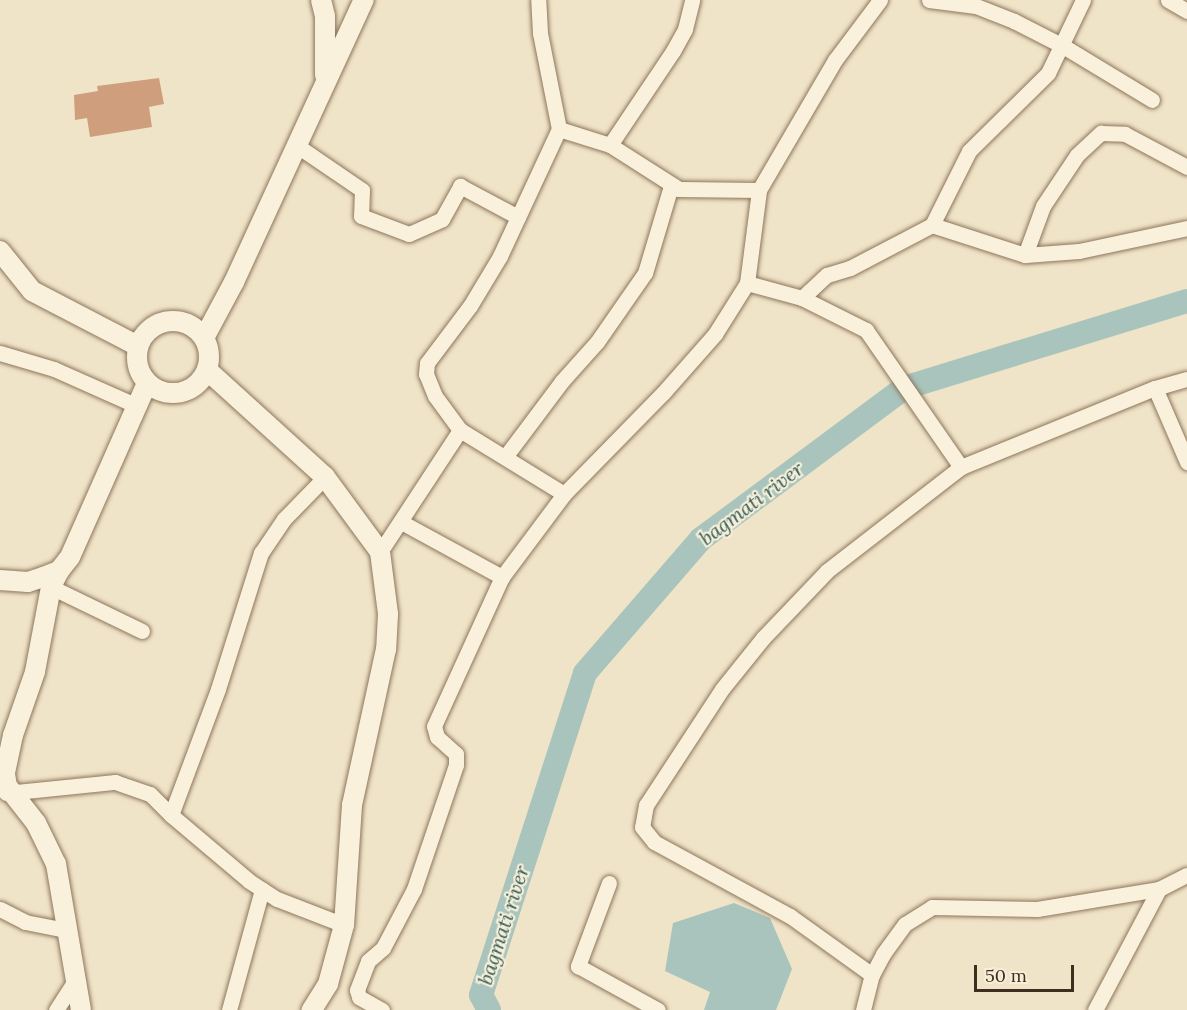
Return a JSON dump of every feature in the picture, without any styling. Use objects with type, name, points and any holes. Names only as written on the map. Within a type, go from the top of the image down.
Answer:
[{"type":"street","points":[[321,0],[325,16],[325,80]]},
{"type":"street","points":[[204,338],[234,282],[363,0]]},
{"type":"street","points":[[538,0],[540,33],[559,129],[482,287],[427,363],[426,374],[435,396],[460,430],[564,494]]},
{"type":"street","points":[[610,145],[674,51],[685,29],[692,0]]},
{"type":"street","points":[[382,1010],[359,997],[358,986],[368,961],[383,948],[414,890],[457,759],[453,749],[437,737],[434,726],[502,577],[564,494],[691,364],[747,283],[759,190],[835,60],[880,0]]},
{"type":"street","points":[[929,0],[976,6],[1063,46],[1152,100]]},
{"type":"street","points":[[801,298],[827,275],[850,268],[932,225],[969,151],[1039,85],[1063,46],[1083,0]]},
{"type":"street","points":[[1168,0],[1187,11]]},
{"type":"street","points":[[559,129],[610,145],[671,186],[689,191],[759,190]]},
{"type":"street","points":[[1024,255],[1043,206],[1077,155],[1101,133],[1125,134],[1187,166]]},
{"type":"street","points":[[296,145],[362,190],[361,216],[409,234],[442,219],[460,186],[518,217]]},
{"type":"street","points":[[505,457],[562,381],[597,342],[645,273],[671,186]]},
{"type":"street","points":[[932,225],[1024,255],[1079,251],[1187,228]]},
{"type":"street","points":[[0,251],[32,291],[138,346]]},
{"type":"street","points":[[747,283],[801,298],[866,330],[933,432],[961,467]]},
{"type":"street","points":[[168,321],[188,324],[204,338],[209,350],[207,370],[186,391],[165,393],[147,383],[138,366],[138,346],[149,329],[168,321]]},
{"type":"street","points":[[0,353],[54,369],[135,405]]},
{"type":"street","points":[[207,370],[325,477],[380,552],[388,614],[386,649],[352,805],[344,924],[327,984],[312,1010]]},
{"type":"street","points":[[872,975],[790,916],[654,842],[642,827],[642,817],[722,689],[763,638],[827,571],[961,467],[1155,388],[1187,379]]},
{"type":"street","points":[[6,793],[6,761],[35,672],[55,579],[82,538],[135,405],[147,383]]},
{"type":"street","points":[[1155,388],[1187,462]]},
{"type":"street","points":[[380,552],[403,523],[460,430]]},
{"type":"street","points":[[171,815],[218,689],[261,554],[284,519],[325,477]]},
{"type":"street","points":[[403,523],[502,577]]},
{"type":"street","points":[[0,580],[28,582],[55,579],[142,630]]},
{"type":"street","points":[[6,793],[115,782],[150,794],[171,815],[262,889],[277,899],[344,924]]},
{"type":"street","points":[[6,793],[36,823],[56,864],[81,1010]]},
{"type":"street","points":[[863,1010],[872,975],[904,924],[932,907],[1037,909],[1165,885],[1187,874]]},
{"type":"street","points":[[609,883],[578,966],[658,1010]]},
{"type":"street","points":[[1165,885],[1187,889]]},
{"type":"street","points":[[1095,1010],[1165,885]]},
{"type":"street","points":[[229,1010],[262,889]]},
{"type":"street","points":[[0,909],[25,922],[66,930]]},
{"type":"street","points":[[56,1010],[75,981]]},
{"type":"water","points":[[734,903],[770,918],[792,969],[776,1010],[704,1010],[710,992],[665,971],[673,923]]},
{"type":"building","points":[[159,78],[164,104],[149,107],[152,127],[90,137],[87,118],[75,120],[74,95],[98,91],[97,86]]},
{"type":"waterway","name":"bagmati river","points":[[489,1010],[481,995],[585,673],[701,539],[904,388],[1187,301]]}]
